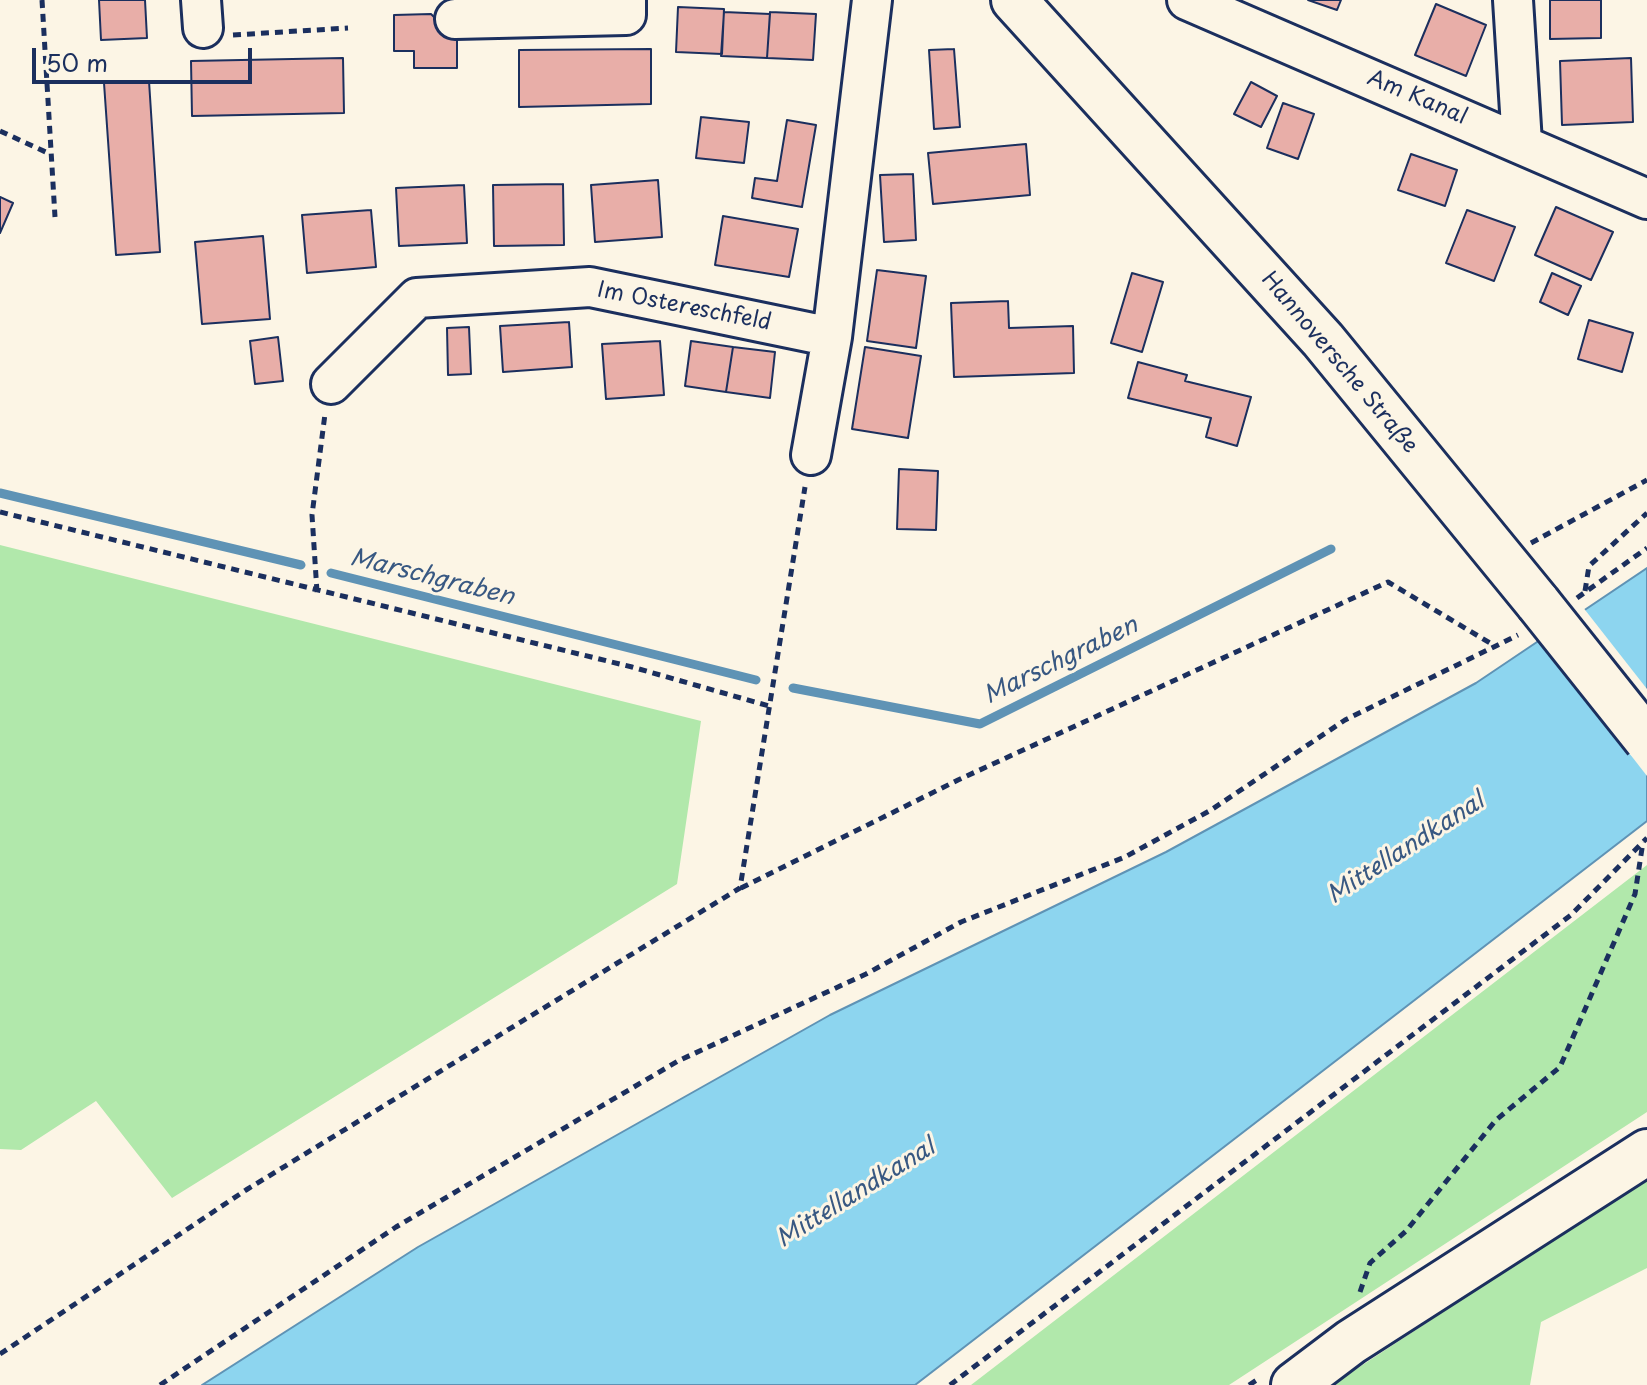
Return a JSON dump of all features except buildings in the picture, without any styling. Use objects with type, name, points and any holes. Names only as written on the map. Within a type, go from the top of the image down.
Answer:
[{"type":"main road","name":"Hannoversche Straße","points":[[1014,0],[1323,340],[1647,740]]},
{"type":"main road","points":[[1294,1385],[1351,1342],[1647,1152]]},
{"type":"street","points":[[455,19],[492,9],[626,15],[626,0]]},
{"type":"street","points":[[811,455],[832,337],[872,0]]},
{"type":"street","name":"Am Kanal","points":[[1187,0],[1231,10],[1647,199]]},
{"type":"street","points":[[1513,0],[1522,143]]},
{"type":"street","name":"Im Ostereschfeld","points":[[331,384],[417,298],[590,287],[832,337]]},
{"type":"path","points":[[42,0],[55,217]]},
{"type":"path","points":[[202,14],[224,35],[348,28]]},
{"type":"path","points":[[0,131],[51,154]]},
{"type":"path","points":[[317,592],[312,515],[320,434],[331,384]]},
{"type":"path","points":[[740,888],[811,455]]},
{"type":"path","points":[[1520,549],[1647,480]]},
{"type":"path","points":[[0,512],[632,667],[769,706]]},
{"type":"path","points":[[1585,592],[1589,566],[1647,513]]},
{"type":"path","points":[[160,1385],[396,1227],[678,1061],[866,974],[961,922],[1125,857],[1211,810],[1345,720],[1495,646],[1545,612],[1585,592],[1647,548]]},
{"type":"path","points":[[0,1354],[246,1190],[740,888],[958,780],[1388,582],[1495,646]]},
{"type":"path","points":[[1355,1305],[1370,1263],[1406,1231],[1496,1120],[1560,1067],[1635,894],[1645,840]]},
{"type":"path","points":[[950,1385],[1571,915],[1645,840]]},
{"type":"green space","points":[[0,545],[701,721],[677,884],[172,1198],[96,1101],[21,1150],[0,1149]]},
{"type":"green space","points":[[1647,865],[1647,1112],[1229,1385],[971,1385]]},
{"type":"green space","points":[[1647,1178],[1647,1268],[1541,1322],[1530,1385],[1332,1385]]},
{"type":"water","name":"Mittellandkanal","points":[[1647,568],[1647,821],[915,1385],[202,1385],[418,1247],[830,1015],[1166,852],[1476,683]]},
{"type":"pier","points":[[1582,606],[1647,689],[1647,776],[1538,636]]},
{"type":"waterway","name":"Marschgraben","points":[[0,493],[301,565]]},
{"type":"waterway","name":"Marschgraben","points":[[793,688],[980,724],[1331,549]]},
{"type":"waterway","name":"Marschgraben","points":[[331,573],[756,680]]}]
